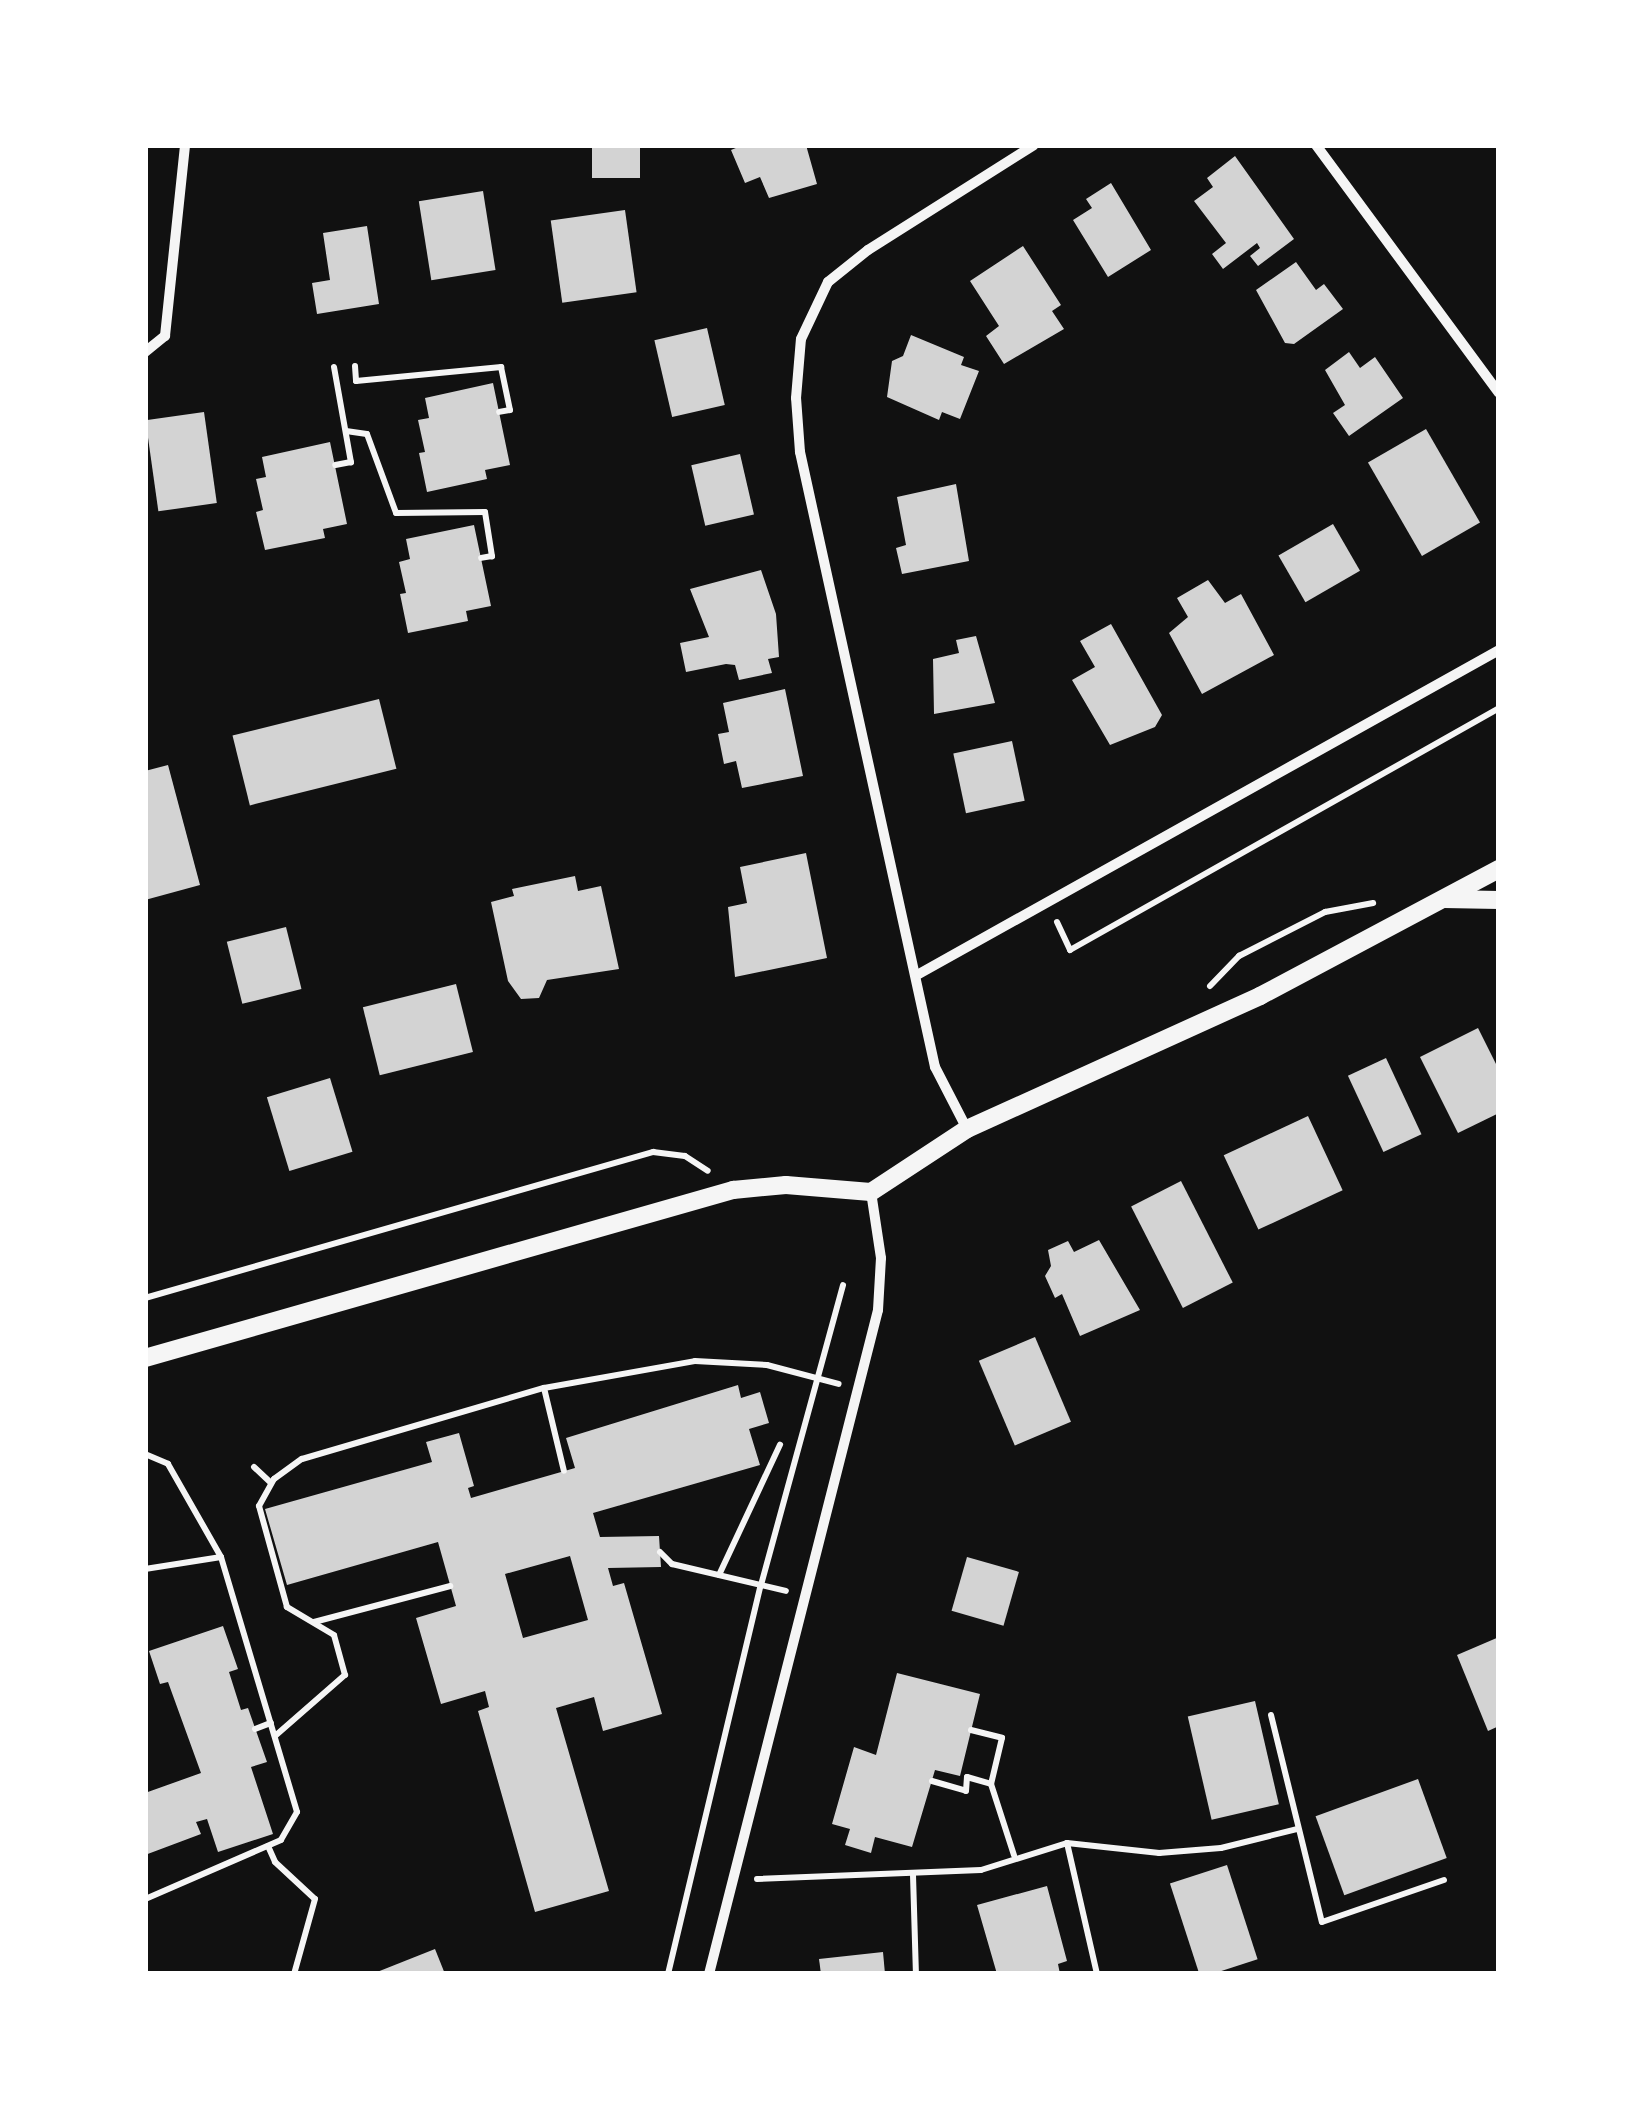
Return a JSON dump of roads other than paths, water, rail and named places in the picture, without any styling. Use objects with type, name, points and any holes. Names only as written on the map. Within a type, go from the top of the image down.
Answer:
[{"type":"street","points":[[145,352],[166,336],[185,145]]},
{"type":"street","points":[[966,1130],[936,1067],[800,452],[800,339],[828,282],[868,250],[1034,145]]},
{"type":"street","points":[[1316,145],[1499,393]]},
{"type":"street","points":[[917,975],[1046,899],[1499,650]]},
{"type":"street","points":[[145,1358],[733,1190],[786,1185],[871,1192],[966,1130],[1143,1053],[1499,869]]},
{"type":"street","points":[[1444,899],[1499,900]]},
{"type":"street","points":[[709,1974],[859,1388],[882,1282],[871,1192]]}]
